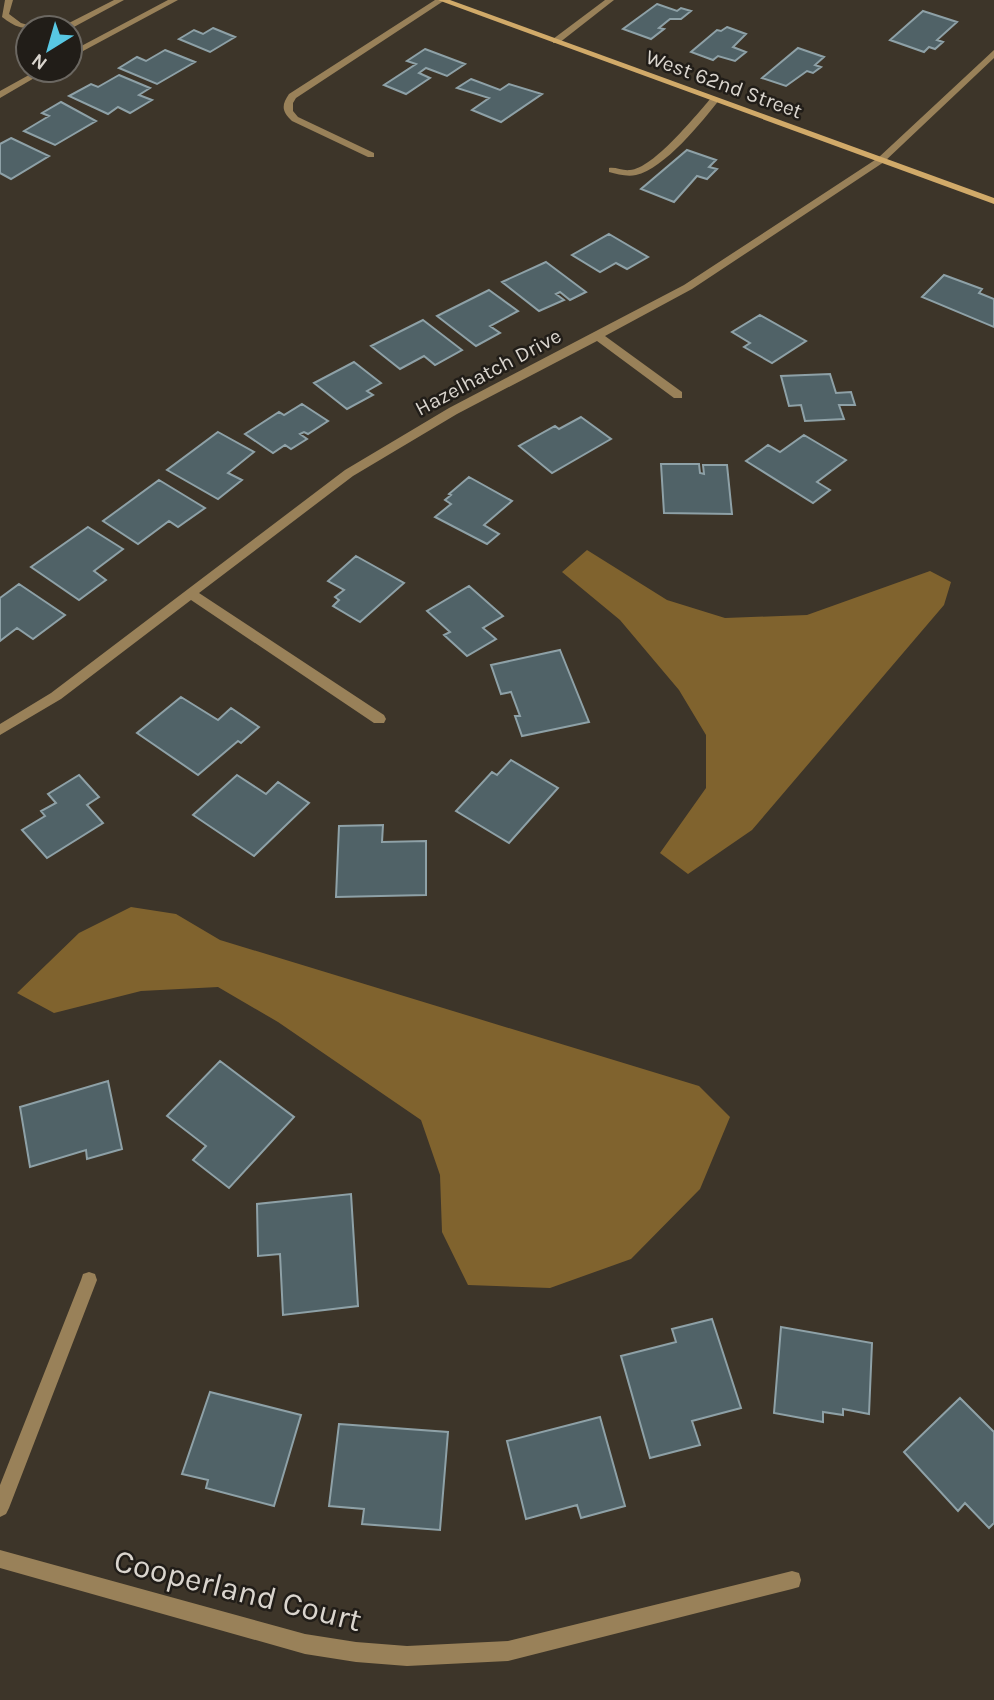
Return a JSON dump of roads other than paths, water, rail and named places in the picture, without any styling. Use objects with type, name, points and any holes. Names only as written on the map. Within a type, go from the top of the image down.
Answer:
[{"type":"street","points":[[9,0],[5,15],[14,22]]},
{"type":"street","points":[[84,18],[120,0]]},
{"type":"street","points":[[84,48],[173,0]]},
{"type":"street","points":[[371,155],[295,119],[288,112],[288,103],[292,96],[442,0]]},
{"type":"street","name":"West 62nd Street","points":[[442,0],[994,201]]},
{"type":"street","points":[[555,41],[610,0]]},
{"type":"street","name":"Hazelhatch Drive","points":[[0,730],[56,696],[314,498],[384,452],[453,411],[598,337],[688,287],[881,160],[994,53]]},
{"type":"street","points":[[0,95],[19,84]]},
{"type":"street","points":[[612,170],[632,174],[646,168],[715,99]]},
{"type":"street","points":[[598,337],[678,395]]},
{"type":"street","points":[[190,593],[379,719]]},
{"type":"street","points":[[0,1508],[89,1280]]},
{"type":"street","name":"Cooperland Court","points":[[0,1559],[305,1644],[407,1656],[508,1651],[792,1580]]}]
